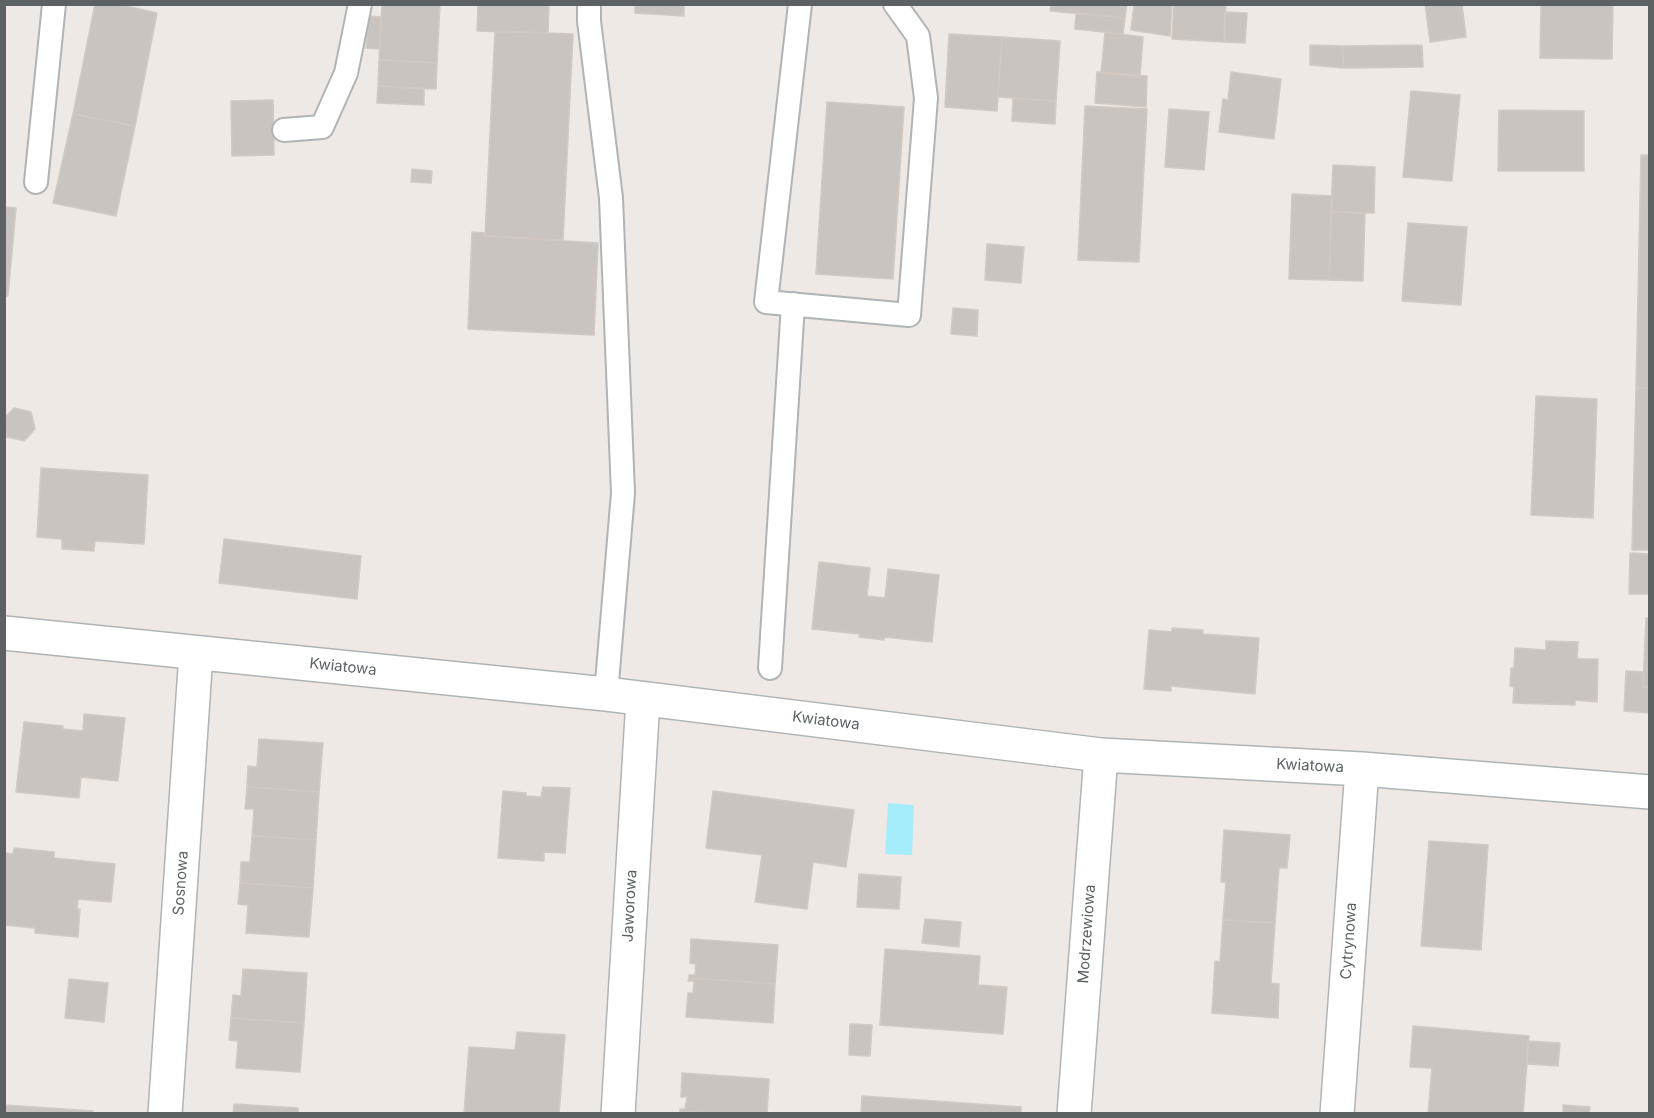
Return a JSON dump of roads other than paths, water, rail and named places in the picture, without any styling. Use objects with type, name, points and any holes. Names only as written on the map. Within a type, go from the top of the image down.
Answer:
[{"type":"street","name":"Kwiatowa","points":[[4,633],[606,694],[1101,755],[1362,769],[1650,792]]},
{"type":"street","name":"Sosnowa","points":[[165,1113],[196,653]]},
{"type":"street","name":"Jaworowa","points":[[618,1113],[643,699]]},
{"type":"street","name":"Modrzewiowa","points":[[1074,1113],[1101,755]]},
{"type":"street","name":"Cytrynowa","points":[[1337,1113],[1362,769]]},
{"type":"lane","points":[[36,182],[54,4]]},
{"type":"lane","points":[[284,130],[322,127],[346,72],[360,4]]},
{"type":"lane","points":[[589,4],[589,21],[611,198],[623,493],[606,694]]},
{"type":"lane","points":[[800,4],[766,302],[909,315],[926,98],[918,36],[895,4]]},
{"type":"lane","points":[[770,668],[794,304]]},
{"type":"water","points":[[888,803],[914,805],[912,855],[885,854]]}]
